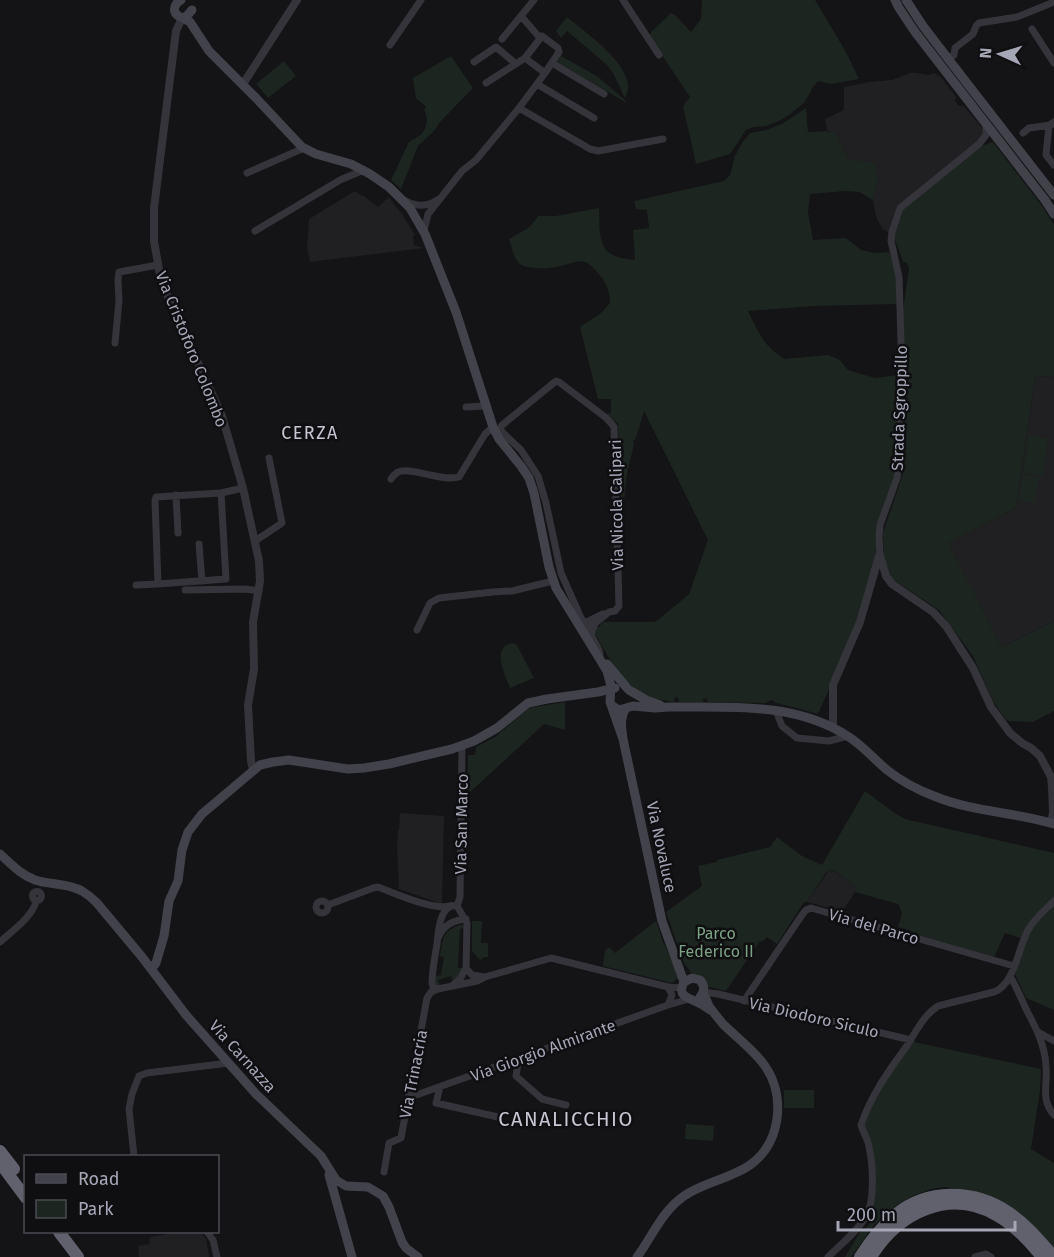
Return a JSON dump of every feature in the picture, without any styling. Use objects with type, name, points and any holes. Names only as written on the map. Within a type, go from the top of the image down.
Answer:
[{"type":"highway","points":[[0,1151],[24,1181]]},
{"type":"highway","points":[[0,1163],[24,1195]]},
{"type":"highway","points":[[860,1257],[881,1227],[896,1214],[922,1200],[952,1195],[978,1198],[993,1203],[1028,1228],[1054,1257]]},
{"type":"highway","points":[[871,1257],[888,1234],[921,1210],[933,1206],[958,1204],[985,1209],[998,1215],[1018,1231],[1042,1257]]},
{"type":"highway","points":[[51,1233],[68,1257]]},
{"type":"highway","points":[[60,1233],[78,1257]]},
{"type":"main road","points":[[895,0],[934,58],[1054,214]]},
{"type":"main road","points":[[906,0],[948,59],[1054,195]]},
{"type":"main road","points":[[197,31],[191,6],[180,2],[176,14],[190,22],[209,51],[304,148],[316,154],[351,164],[380,180],[401,198],[415,216],[424,231],[456,312],[485,406],[497,431],[529,478],[553,581],[578,619],[607,671],[612,690],[609,699],[623,739]]},
{"type":"main road","points":[[183,18],[192,10]]},
{"type":"main road","points":[[596,652],[628,689],[632,698],[631,703],[623,712],[623,739]]},
{"type":"main road","points":[[598,692],[607,671]]},
{"type":"main road","points":[[151,969],[156,963],[164,936],[169,901],[178,881],[182,850],[188,832],[202,814],[260,765],[289,760],[348,769],[389,764],[462,746],[488,735],[528,703],[612,690],[621,686],[646,700],[668,707]]},
{"type":"main road","points":[[579,695],[598,698],[619,710],[633,706],[747,708],[789,712],[804,716],[848,736],[888,771],[936,797],[1052,823]]},
{"type":"main road","name":"Via Novaluce","points":[[623,739],[662,921],[676,958],[685,992]]},
{"type":"main road","name":"Via Carnazza","points":[[0,854],[27,877],[76,888],[90,896],[142,957],[186,1015],[256,1094],[321,1156]]},
{"type":"main road","points":[[685,992],[700,980],[714,1014]]},
{"type":"main road","points":[[685,992],[696,999],[703,990]]},
{"type":"main road","points":[[638,1256],[675,1203],[691,1192],[729,1177],[752,1164],[765,1149],[775,1129],[776,1091],[770,1075],[759,1059],[714,1014],[685,992]]},
{"type":"main road","points":[[321,1156],[339,1183],[346,1186],[368,1187],[383,1196],[406,1248],[418,1257]]},
{"type":"main road","points":[[321,1156],[331,1181],[352,1257]]},
{"type":"main road","points":[[342,1220],[341,1199],[345,1193],[358,1189],[376,1192]]},
{"type":"street","points":[[243,84],[297,0]]},
{"type":"street","points":[[390,45],[421,0]]},
{"type":"street","points":[[502,39],[534,0]]},
{"type":"street","points":[[623,0],[659,55]]},
{"type":"street","points":[[176,31],[180,2]]},
{"type":"street","points":[[948,59],[954,55],[955,48],[973,34],[980,23],[1017,17],[1054,2]]},
{"type":"street","points":[[424,231],[428,214],[462,171],[476,160],[519,108],[559,54],[559,50],[542,36],[540,38],[520,16]]},
{"type":"street","points":[[176,31],[183,18]]},
{"type":"street","points":[[1032,29],[1054,63]]},
{"type":"street","name":"Via Cristoforo Colombo","points":[[176,31],[154,208],[154,241],[167,295],[222,416],[243,488],[255,541],[260,572],[253,622],[254,658],[248,705],[251,761],[254,770]]},
{"type":"street","points":[[486,83],[525,58],[540,38]]},
{"type":"street","points":[[474,62],[496,46],[516,64]]},
{"type":"street","points":[[525,58],[545,73]]},
{"type":"street","points":[[552,63],[604,94]]},
{"type":"street","points":[[537,84],[594,118]]},
{"type":"street","points":[[519,108],[590,149],[598,151],[663,139]]},
{"type":"street","points":[[979,144],[986,135],[986,124]]},
{"type":"street","points":[[1023,133],[1029,128],[1052,124],[1046,155],[1054,165]]},
{"type":"street","points":[[979,144],[993,139],[1002,144]]},
{"type":"street","name":"Strada Sgroppillo","points":[[979,144],[900,208],[892,232],[891,241],[897,262],[898,277],[902,374],[901,433],[899,470],[880,525],[880,555],[886,576],[892,584],[933,612],[946,626],[973,668],[992,707],[1010,733],[1040,756],[1051,777],[1052,823]]},
{"type":"street","points":[[247,173],[304,148]]},
{"type":"street","points":[[255,231],[339,180],[351,170],[351,164]]},
{"type":"street","points":[[339,180],[364,171]]},
{"type":"street","points":[[401,198],[411,204],[422,206],[433,203],[442,196]]},
{"type":"street","points":[[415,216],[422,206]]},
{"type":"street","points":[[415,216],[428,214]]},
{"type":"street","points":[[116,343],[119,272],[158,265]]},
{"type":"street","name":"Via Nicola Calipari","points":[[497,431],[556,381],[612,424],[615,436],[619,606],[584,633]]},
{"type":"street","points":[[466,406],[485,406]]},
{"type":"street","points":[[391,478],[398,472],[408,471],[443,478],[459,477],[485,434],[497,431],[521,450],[538,476],[561,573],[578,619],[585,623],[598,615],[609,612]]},
{"type":"street","points":[[255,541],[282,523],[268,458]]},
{"type":"street","points":[[158,584],[155,500],[158,496],[221,493],[243,488]]},
{"type":"street","points":[[136,585],[226,579],[221,493]]},
{"type":"street","points":[[176,495],[178,532]]},
{"type":"street","points":[[199,544],[202,581]]},
{"type":"street","points":[[833,728],[833,685],[860,622],[880,555]]},
{"type":"street","points":[[417,630],[430,603],[439,598],[493,591],[512,591],[553,581]]},
{"type":"street","points":[[185,591],[245,589],[259,591]]},
{"type":"street","points":[[596,652],[600,650],[591,633],[599,620]]},
{"type":"street","points":[[776,711],[782,726],[797,738],[829,741],[848,736]]},
{"type":"street","name":"Via San Marco","points":[[455,905],[462,828],[462,746]]},
{"type":"street","points":[[328,905],[378,887],[430,905],[442,907],[455,905]]},
{"type":"street","points":[[0,942],[30,914],[36,901]]},
{"type":"street","points":[[828,1257],[867,1215],[873,1193],[871,1156],[861,1125],[871,1100],[891,1068],[932,1009],[998,991],[1010,976],[1030,926],[1054,901]]},
{"type":"street","points":[[430,905],[438,911],[440,921]]},
{"type":"street","points":[[453,986],[466,968],[467,922],[455,905]]},
{"type":"street","points":[[440,921],[455,905]]},
{"type":"street","name":"Via del Parco","points":[[744,1001],[802,915],[806,910],[811,909],[1014,966]]},
{"type":"street","points":[[437,941],[442,930],[451,922],[466,919]]},
{"type":"street","name":"Via Trinacria","points":[[384,1172],[389,1143],[401,1138],[440,921]]},
{"type":"street","points":[[426,1004],[431,992],[438,989],[477,981],[551,958],[685,992]]},
{"type":"street","points":[[466,968],[472,975],[485,977]]},
{"type":"street","points":[[432,974],[432,985],[438,989]]},
{"type":"street","points":[[1010,976],[1043,1045],[1047,1069],[1045,1099],[1054,1115]]},
{"type":"street","points":[[668,987],[672,994],[668,1005]]},
{"type":"street","name":"Via Diodoro Siculo","points":[[703,990],[910,1040]]},
{"type":"street","name":"Via Giorgio Almirante","points":[[408,1098],[668,1005],[685,992]]},
{"type":"street","points":[[1038,1032],[1054,1041]]},
{"type":"street","points":[[519,1058],[516,1076],[542,1099],[566,1105]]},
{"type":"street","points":[[134,1155],[129,1109],[132,1094],[140,1076],[147,1073],[229,1063]]},
{"type":"street","points":[[440,1087],[436,1103],[498,1117]]},
{"type":"street","points":[[208,1233],[213,1240],[217,1257]]},
{"type":"street","points":[[975,1257],[987,1254],[991,1257]]},
{"type":"shaded area","points":[[910,73],[929,75],[934,73],[940,76],[956,97],[955,101],[959,106],[964,106],[985,131],[985,134],[889,233],[883,229],[875,212],[873,200],[878,180],[848,159],[835,133],[828,133],[825,119],[844,110],[844,87],[892,80]]},
{"type":"shaded area","points":[[355,191],[378,207],[389,197],[415,235],[413,236],[414,245],[424,248],[310,262],[307,248],[309,219]]},
{"type":"shaded area","points":[[1054,376],[1054,621],[1002,647],[947,543],[1016,508],[1035,377]]},
{"type":"shaded area","points":[[400,813],[444,816],[442,904],[399,889],[397,845]]},
{"type":"shaded area","points":[[829,870],[858,887],[841,911],[807,902]]},
{"type":"shaded area","points":[[174,1233],[200,1233],[206,1239],[209,1257],[139,1257],[138,1246],[149,1244],[150,1237]]},
{"type":"green space","points":[[702,0],[815,0],[859,79],[831,84],[818,81],[805,102],[789,115],[766,126],[746,130],[730,154],[696,164],[683,106],[690,97],[649,36],[671,13],[691,32],[701,19]]},
{"type":"green space","points":[[567,17],[595,39],[622,68],[627,78],[628,88],[625,98],[606,64],[567,31],[561,38],[556,31]]},
{"type":"green space","points":[[451,56],[473,88],[418,146],[401,189],[391,180],[408,144],[424,131],[426,124],[424,110],[426,107],[416,98],[413,78]]},
{"type":"green space","points":[[561,56],[597,76],[625,102],[557,62]]},
{"type":"green space","points":[[284,61],[296,76],[268,98],[256,84]]},
{"type":"green space","points":[[806,108],[808,132],[835,132],[848,159],[875,163],[878,180],[873,200],[859,192],[810,194],[808,212],[813,240],[846,238],[861,250],[875,253],[889,252],[896,273],[897,304],[814,306],[748,311],[762,338],[784,359],[828,355],[840,360],[848,370],[875,378],[898,375],[898,454],[893,481],[876,537],[876,556],[853,635],[818,714],[771,700],[766,703],[708,702],[706,698],[702,700],[704,702],[679,702],[675,697],[674,702],[656,699],[631,686],[610,660],[594,632],[603,622],[654,622],[659,619],[689,594],[708,540],[644,411],[633,441],[622,519],[618,424],[606,414],[611,413],[611,399],[598,399],[580,327],[601,313],[610,303],[607,287],[598,273],[585,262],[544,268],[522,265],[515,256],[509,239],[530,227],[538,216],[556,216],[599,208],[603,245],[611,254],[635,260],[633,230],[649,228],[647,210],[636,209],[634,201],[724,181],[730,175],[735,156],[750,133],[782,124]]},
{"type":"green space","points":[[993,142],[1054,225],[1054,376],[1035,377],[1016,508],[948,543],[1002,647],[1054,621],[1054,711],[1033,722],[1005,719],[992,699],[973,656],[939,610],[892,579],[884,561],[883,533],[904,471],[906,394],[903,310],[909,269],[907,263],[903,261],[894,233],[900,212],[981,146]]},
{"type":"green space","points":[[1028,435],[1048,438],[1043,476],[1023,473]]},
{"type":"green space","points":[[1023,474],[1039,477],[1035,503],[1019,501]]},
{"type":"green space","points":[[513,643],[517,645],[534,678],[510,688],[501,662],[501,655],[506,646]]},
{"type":"green space","points":[[565,702],[565,730],[544,724],[467,793],[468,755],[475,755],[476,747],[495,737],[529,708]]},
{"type":"green space","name":"Parco Federico II","points":[[865,791],[905,819],[1054,853],[1054,897],[1029,923],[1021,938],[1005,933],[994,957],[920,936],[898,927],[902,913],[898,904],[855,892],[857,887],[835,871],[829,870],[807,902],[804,902],[777,944],[767,937],[762,942],[760,941],[726,991],[709,987],[703,978],[693,975],[684,963],[666,912],[702,886],[698,866],[770,847],[777,837],[802,856],[822,865]]},
{"type":"green space","points":[[1054,905],[1054,1010],[1026,998],[1015,974],[1030,931]]},
{"type":"green space","points":[[472,921],[482,921],[481,943],[488,943],[488,957],[482,958],[481,961],[472,951]]},
{"type":"green space","points":[[656,921],[663,942],[680,977],[672,983],[603,966],[605,951],[609,947],[615,953]]},
{"type":"green space","points":[[464,925],[464,928],[460,929],[458,968],[463,968],[456,979],[452,980],[451,976],[438,980],[440,985],[435,985],[436,976],[441,975],[444,957],[440,956],[444,937],[449,930]]},
{"type":"green space","points":[[914,1042],[1041,1069],[1031,1149],[1054,1163],[1054,1249],[999,1200],[973,1191],[945,1187],[915,1195],[897,1205],[875,1224],[851,1257],[845,1257],[860,1232],[869,1225],[874,1193],[863,1127],[872,1101]]},
{"type":"green space","points":[[784,1090],[814,1090],[814,1108],[784,1108]]},
{"type":"green space","points":[[686,1124],[714,1126],[713,1141],[685,1139]]},
{"type":"district","name":"CERZA","points":[[310,433]]},
{"type":"district","name":"CANALICCHIO","points":[[566,1119]]}]
